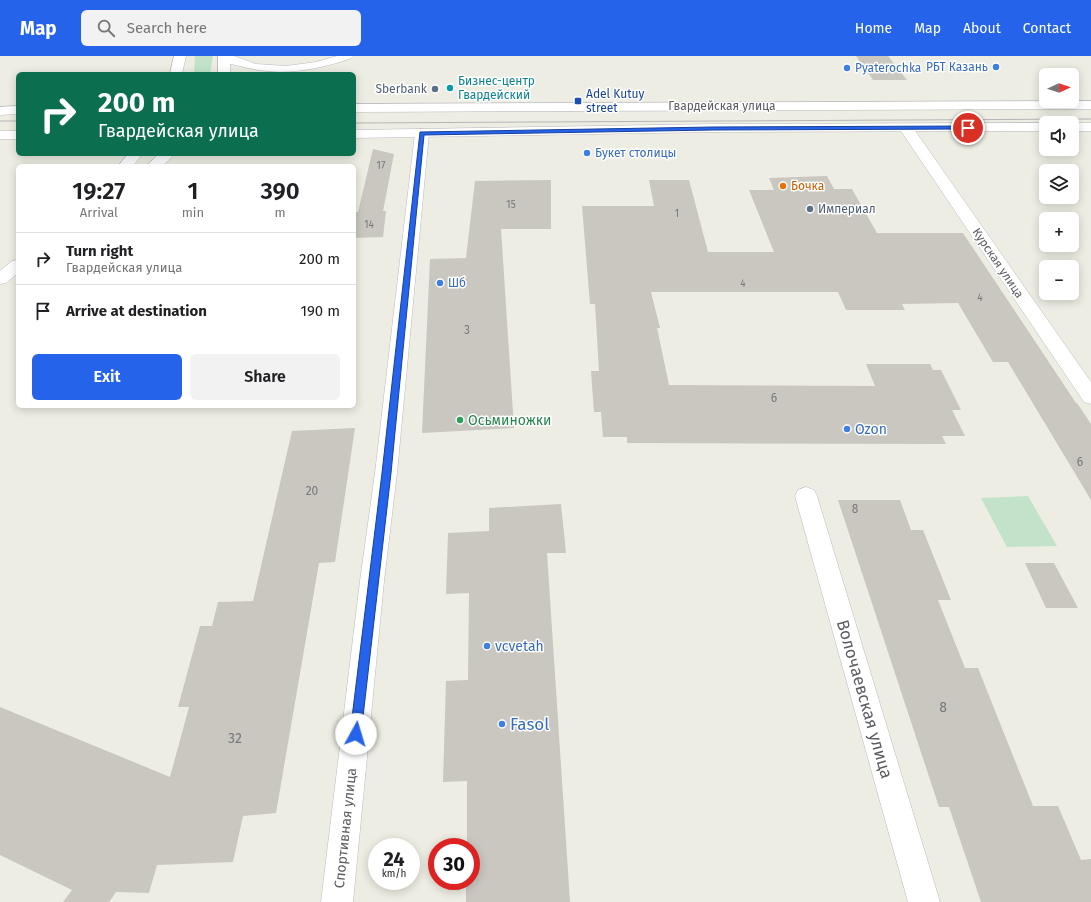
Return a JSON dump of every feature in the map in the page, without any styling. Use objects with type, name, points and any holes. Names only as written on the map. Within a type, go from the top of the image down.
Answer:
[{"type":"main road","points":[[176,72],[180,56]]},
{"type":"main road","points":[[224,72],[224,56],[240,64],[256,68],[291,70],[323,65],[348,56]]},
{"type":"main road","name":"Гвардейская улица","points":[[356,108],[1091,105]]},
{"type":"main road","points":[[0,110],[16,110]]},
{"type":"main road","name":"Гвардейская улица","points":[[356,134],[713,128],[1039,127]]},
{"type":"main road","points":[[1079,127],[1091,127]]},
{"type":"main road","name":"Курская улица","points":[[906,128],[1091,397]]},
{"type":"main road","name":"Спортивная улица","points":[[337,902],[372,581],[386,473],[422,133]]},
{"type":"main road","points":[[0,135],[16,135]]},
{"type":"main road","points":[[127,164],[133,156]]},
{"type":"main road","points":[[156,164],[166,156]]},
{"type":"main road","points":[[0,279],[16,267]]},
{"type":"main road","name":"Волочаевская улица","points":[[806,496],[924,902]]},
{"type":"green space","points":[[195,56],[213,56],[210,72],[194,72]]},
{"type":"green space","points":[[1028,496],[1057,546],[1007,547],[981,498]]},
{"type":"building","points":[[856,56],[888,56],[907,80],[873,80]]},
{"type":"building","points":[[373,149],[394,154],[383,211],[386,211],[383,237],[356,238],[356,212],[358,212]]},
{"type":"building","points":[[827,176],[834,189],[852,189],[877,233],[963,233],[1091,424],[1091,500],[1008,362],[993,362],[958,303],[902,304],[905,310],[846,310],[838,292],[651,292],[660,328],[657,328],[669,385],[875,386],[866,364],[930,364],[933,370],[941,370],[961,410],[952,410],[965,436],[942,436],[946,444],[627,443],[627,437],[603,437],[601,412],[594,412],[591,371],[599,371],[595,304],[590,304],[582,206],[654,206],[649,180],[689,180],[708,252],[774,252],[749,190],[774,190],[769,178]]},
{"type":"building","points":[[551,180],[551,229],[501,229],[514,428],[422,433],[430,259],[466,258],[475,181]]},
{"type":"building","points":[[355,428],[335,562],[319,563],[276,813],[243,816],[233,862],[157,865],[149,893],[116,892],[109,902],[63,902],[72,890],[0,855],[0,707],[170,777],[189,707],[178,707],[200,626],[212,626],[218,602],[253,601],[292,431]]},
{"type":"building","points":[[838,500],[900,500],[911,530],[923,530],[951,600],[938,600],[965,668],[978,668],[1033,806],[1058,806],[1081,860],[1091,859],[1091,902],[981,902],[949,807],[939,807]]},
{"type":"building","points":[[561,504],[566,553],[547,553],[570,902],[466,902],[466,890],[480,890],[480,838],[467,838],[467,781],[443,782],[446,681],[468,680],[469,593],[446,594],[448,533],[489,531],[489,508]]},
{"type":"building","points":[[1025,563],[1054,563],[1078,608],[1046,608]]},
{"type":"tram line","points":[[356,123],[1091,119]]},
{"type":"tram line","points":[[0,121],[16,121]]},
{"type":"place","name":"РБТ Казань","points":[[996,67]]},
{"type":"place","name":"Pyaterochka","points":[[847,68]]},
{"type":"place","name":"Бизнес-центр Гвардейский","points":[[450,88]]},
{"type":"place","name":"Sberbank","points":[[435,89]]},
{"type":"place","name":"Adel Kutuy street","points":[[578,101]]},
{"type":"place","name":"Букет столицы","points":[[587,153]]},
{"type":"place","name":"Бочка","points":[[783,186]]},
{"type":"place","name":"Империал","points":[[810,209]]},
{"type":"place","name":"Шб","points":[[440,283]]},
{"type":"place","name":"Осьминожки","points":[[460,420]]},
{"type":"place","name":"Ozon","points":[[847,429]]},
{"type":"place","name":"vcvetah","points":[[487,646]]},
{"type":"place","name":"Fasol","points":[[502,724]]},
{"type":"route","points":[[356,734],[372,581],[386,473],[422,133],[713,128],[968,128]]}]
